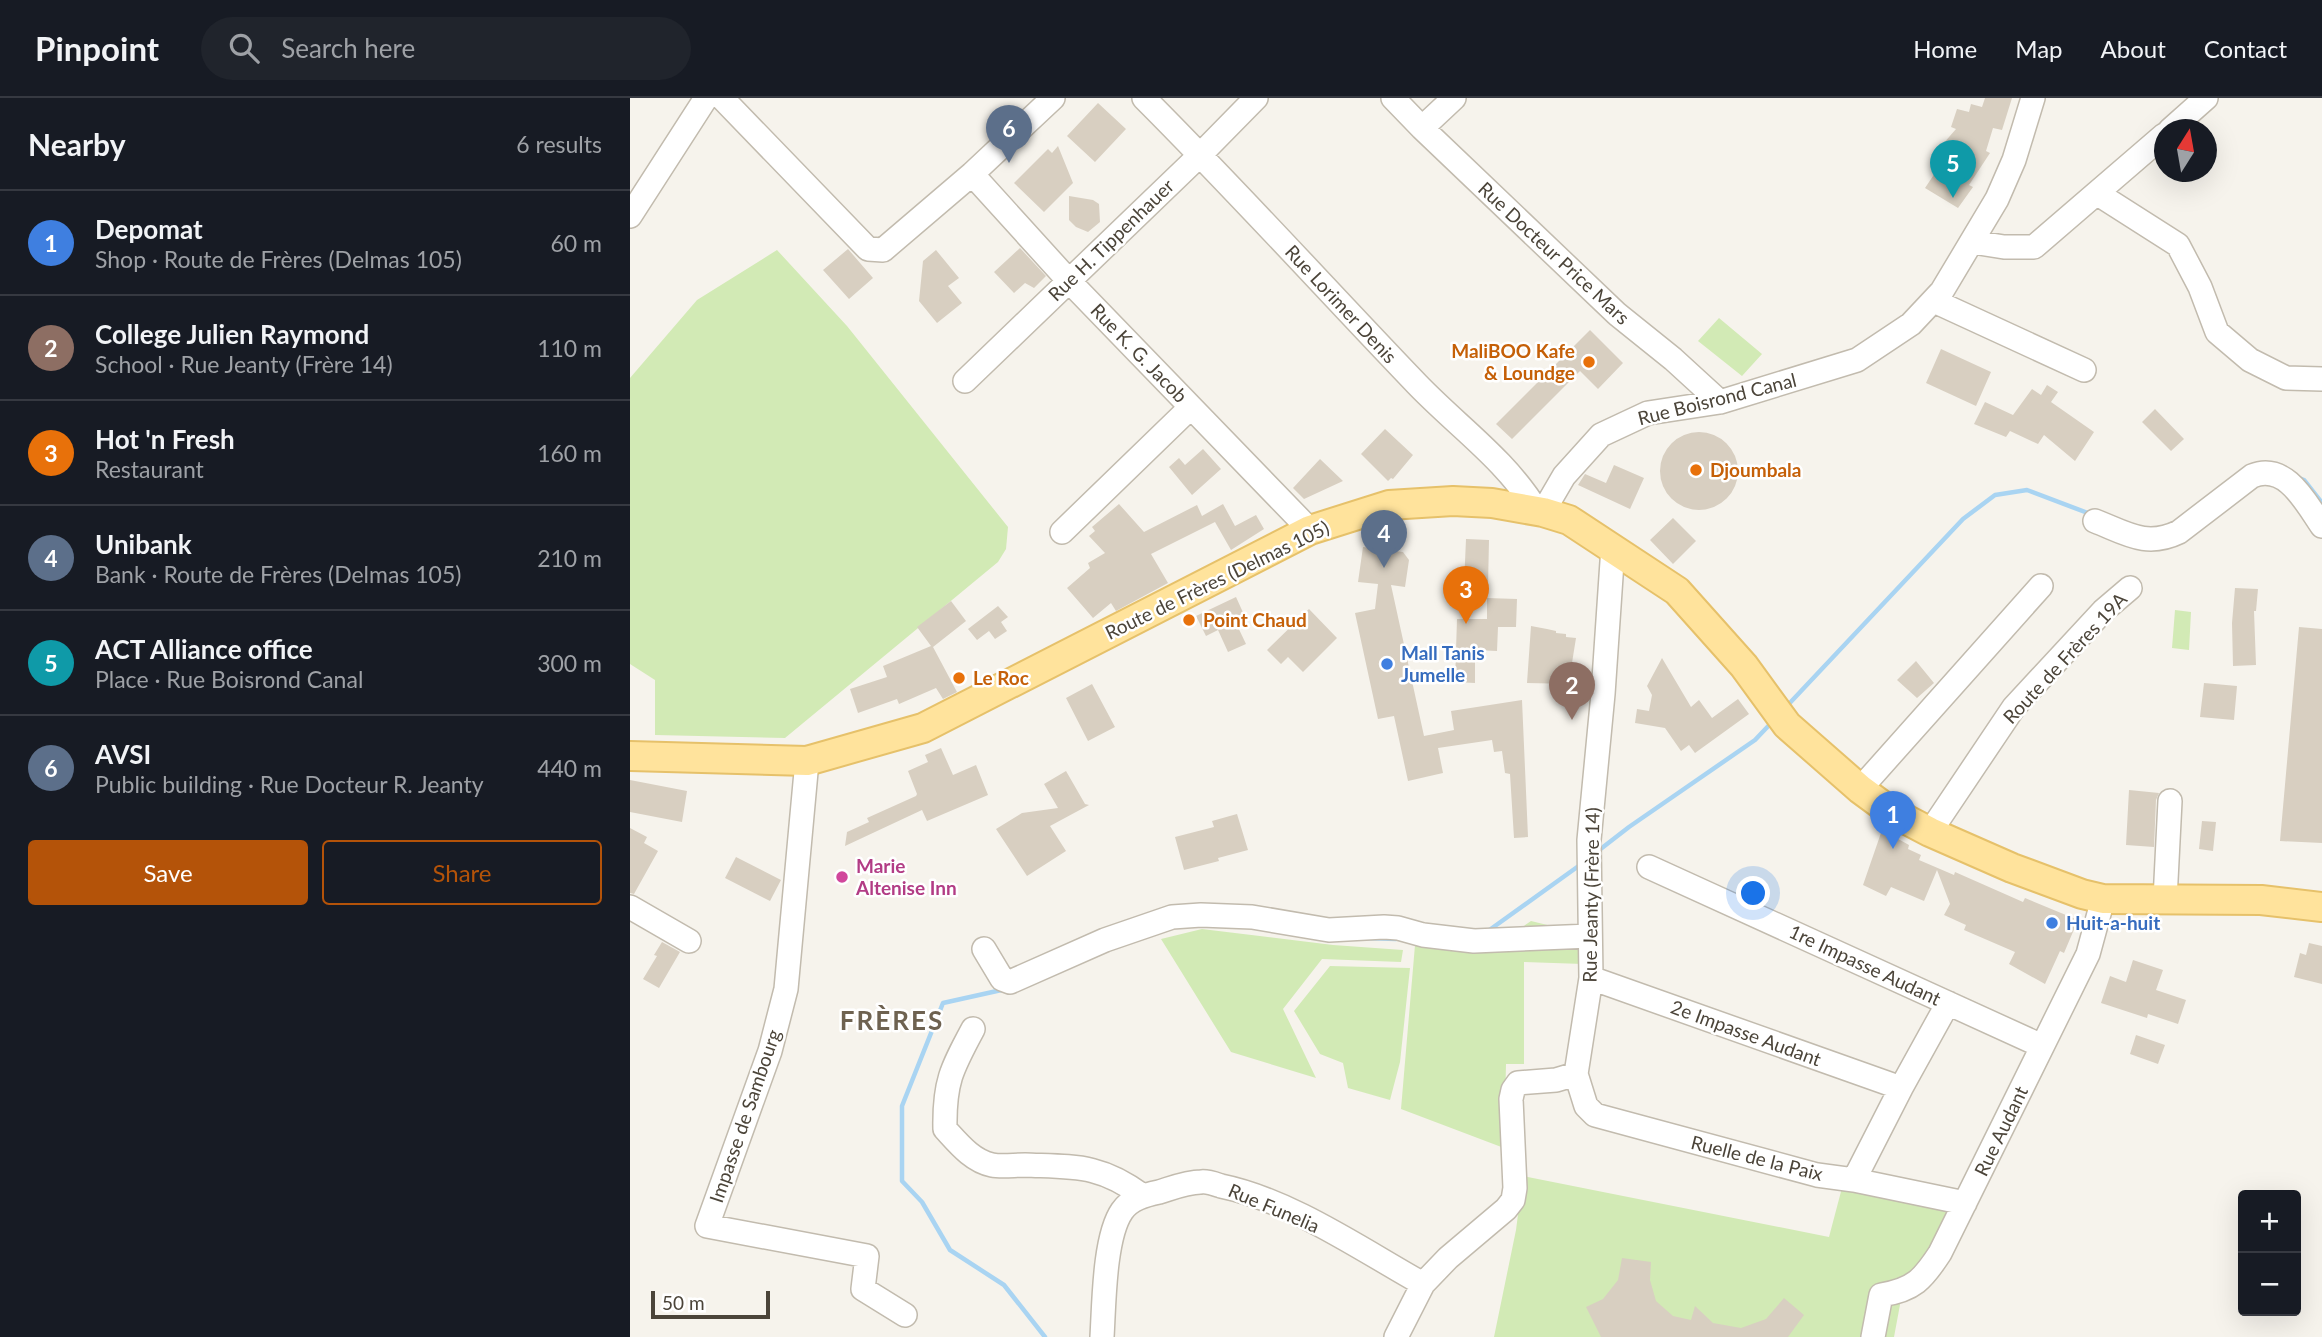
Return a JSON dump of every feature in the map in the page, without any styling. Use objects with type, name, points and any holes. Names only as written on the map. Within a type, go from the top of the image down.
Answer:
[{"type":"main road","name":"Route de Frères (Delmas 105)","points":[[630,756],[807,761],[923,728],[1310,530],[1389,505],[1453,501],[1492,503],[1569,520],[1677,591],[1744,666],[1779,714],[1860,789],[1890,811],[1930,832],[2012,868],[2082,894],[2104,899],[2261,900],[2322,907]]},
{"type":"street","points":[[630,216],[706,98]]},
{"type":"street","points":[[722,98],[868,249],[883,250],[972,174],[1052,98]]},
{"type":"street","name":"Rue Lorimer Denis","points":[[1144,98],[1416,383],[1511,473],[1540,512]]},
{"type":"street","name":"Rue H. Tippenhauer","points":[[965,381],[1256,98]]},
{"type":"street","name":"Rue Docteur Price Mars","points":[[1393,98],[1617,314],[1673,359],[1720,402]]},
{"type":"street","points":[[1422,128],[1454,98]]},
{"type":"street","name":"Rue Boisrond Canal","points":[[1540,512],[1564,476],[1601,435],[1648,413],[1720,402],[1857,360],[1911,324],[1942,292],[1997,199],[2014,160],[2033,98]]},
{"type":"street","points":[[2182,119],[2206,98]]},
{"type":"street","points":[[1973,242],[2004,247],[2034,247],[2154,145]]},
{"type":"street","name":"Rue K. G. Jacob","points":[[972,174],[1069,281],[1310,530]]},
{"type":"street","points":[[2098,194],[2178,246],[2200,287],[2217,332],[2250,360],[2286,378],[2322,379]]},
{"type":"street","points":[[1934,301],[2084,370]]},
{"type":"street","points":[[1062,531],[1191,407]]},
{"type":"street","points":[[2095,521],[2140,539],[2165,539],[2179,532],[2252,476],[2261,473],[2281,477],[2292,484],[2322,526]]},
{"type":"street","name":"Rue Jeanty (Frère 14)","points":[[1576,1074],[1591,978],[1589,840],[1604,681],[1612,547]]},
{"type":"street","points":[[1860,789],[2041,586]]},
{"type":"street","name":"Route de Frères 19A","points":[[1930,832],[2014,707],[2103,611],[2130,588]]},
{"type":"street","name":"Impasse de Sambourg","points":[[807,761],[786,989],[770,1051],[707,1226],[867,1256],[863,1289],[905,1315]]},
{"type":"street","points":[[2165,900],[2170,801]]},
{"type":"street","name":"1re Impasse Audant","points":[[1649,867],[2042,1046]]},
{"type":"street","name":"Rue Audant","points":[[1873,1337],[1881,1296],[1900,1292],[1924,1277],[1940,1253],[2088,954],[2104,899]]},
{"type":"street","points":[[630,907],[689,941]]},
{"type":"street","points":[[984,949],[997,973],[1010,982],[1105,940],[1172,917],[1252,917],[1329,930],[1398,928],[1423,935],[1474,941],[1590,936]]},
{"type":"street","name":"2e Impasse Audant","points":[[1591,978],[1901,1088]]},
{"type":"street","points":[[1854,1180],[1948,1003]]},
{"type":"street","points":[[973,1028],[952,1069],[944,1100],[945,1129],[967,1152],[991,1165],[1077,1166],[1098,1171],[1130,1186],[1143,1196]]},
{"type":"street","points":[[1396,1337],[1423,1284],[1447,1258],[1482,1231],[1513,1200],[1513,1090],[1521,1081],[1556,1080],[1576,1074]]},
{"type":"street","name":"Ruelle de la Paix","points":[[1576,1074],[1586,1106],[1595,1115],[1816,1175],[1854,1180],[1965,1203]]},
{"type":"street","name":"Rue Funelia","points":[[1102,1337],[1107,1269],[1112,1238],[1120,1213],[1128,1203],[1143,1196],[1201,1182],[1234,1188],[1304,1217],[1423,1284]]},
{"type":"green space","points":[[777,250],[847,326],[1008,527],[1006,549],[998,562],[785,738],[655,735],[655,680],[630,664],[630,378],[697,300]]},
{"type":"green space","points":[[1719,318],[1762,354],[1742,376],[1698,341]]},
{"type":"green space","points":[[2175,610],[2191,612],[2189,650],[2172,648]]},
{"type":"green space","points":[[1531,921],[1584,934],[1583,964],[1524,962],[1524,1064],[1506,1064],[1504,1148],[1401,1109],[1415,945],[1471,947],[1508,937]]},
{"type":"green space","points":[[1202,929],[1333,945],[1403,950],[1401,962],[1322,959],[1283,1009],[1316,1078],[1231,1052],[1161,939]]},
{"type":"green space","points":[[1330,966],[1410,968],[1400,1062],[1390,1100],[1348,1088],[1343,1063],[1320,1054],[1294,1011]]},
{"type":"green space","points":[[1523,1176],[1829,1237],[1843,1184],[1953,1210],[1902,1294],[1894,1337],[1494,1337],[1516,1230]]},
{"type":"building","points":[[1985,98],[2012,98],[2002,130],[1993,128],[1986,151],[1990,153],[1969,185],[1973,187],[1958,208],[1925,188],[1945,158],[1936,152],[1956,129],[1951,127],[1957,109],[1969,112],[1971,104],[1982,107]]},
{"type":"building","points":[[1098,103],[1126,129],[1095,162],[1067,136]]},
{"type":"building","points":[[1058,146],[1073,183],[1044,212],[1014,183],[1048,149],[1052,153]]},
{"type":"building","points":[[1069,196],[1093,200],[1099,204],[1100,222],[1088,232],[1076,227],[1069,220]]},
{"type":"building","points":[[1020,248],[1046,276],[1034,288],[1025,283],[1014,293],[994,272]]},
{"type":"building","points":[[848,249],[873,278],[849,299],[823,270]]},
{"type":"building","points":[[936,250],[959,278],[948,286],[962,303],[937,323],[919,301],[923,261]]},
{"type":"building","points":[[1590,330],[1623,363],[1598,389],[1580,371],[1512,439],[1496,424]]},
{"type":"building","points":[[1941,349],[1991,372],[1976,406],[1926,383]]},
{"type":"building","points":[[2047,385],[2058,392],[2051,402],[2094,432],[2075,461],[2044,435],[2038,444],[2010,431],[2006,437],[1974,424],[1985,402],[2013,415],[2032,389],[2041,395]]},
{"type":"building","points":[[2155,409],[2184,439],[2171,451],[2142,422]]},
{"type":"building","points":[[1385,429],[1413,455],[1393,479],[1388,481],[1361,454]]},
{"type":"building","points":[[1699,432],[1714,435],[1727,443],[1735,456],[1738,471],[1735,486],[1727,499],[1714,507],[1699,510],[1684,507],[1671,499],[1663,486],[1660,471],[1663,456],[1671,443],[1684,435]]},
{"type":"building","points":[[1203,449],[1221,469],[1192,495],[1169,467],[1179,458],[1185,465]]},
{"type":"building","points":[[1320,459],[1343,481],[1304,499],[1293,488]]},
{"type":"building","points":[[1614,465],[1644,478],[1630,509],[1578,485],[1585,474],[1606,483]]},
{"type":"building","points":[[1119,504],[1144,532],[1197,505],[1202,516],[1223,504],[1235,526],[1256,515],[1264,529],[1231,550],[1215,522],[1151,554],[1168,583],[1116,611],[1111,603],[1093,618],[1067,588],[1090,568],[1088,563],[1105,553],[1089,536],[1095,531],[1092,527]]},
{"type":"building","points":[[1673,518],[1696,541],[1673,564],[1650,540]]},
{"type":"building","points":[[1466,539],[1489,540],[1488,586],[1464,585]]},
{"type":"building","points":[[1363,547],[1403,552],[1409,560],[1405,587],[1391,585],[1424,736],[1454,730],[1451,711],[1522,700],[1528,837],[1514,838],[1510,774],[1505,773],[1502,751],[1494,752],[1492,740],[1438,748],[1443,773],[1408,781],[1394,716],[1378,719],[1355,613],[1375,609],[1378,584],[1358,582]]},
{"type":"building","points":[[2235,588],[2258,589],[2254,611],[2256,665],[2233,666],[2232,623]]},
{"type":"building","points":[[1236,597],[1246,619],[1236,623],[1246,644],[1228,652],[1218,630],[1206,636],[1196,616]]},
{"type":"building","points":[[1487,598],[1517,599],[1516,627],[1498,627],[1497,651],[1475,650],[1475,683],[1455,682],[1457,619],[1487,619]]},
{"type":"building","points":[[951,601],[966,621],[933,647],[957,692],[943,699],[936,688],[899,704],[897,699],[858,713],[850,689],[887,677],[883,666],[931,646],[917,627]]},
{"type":"building","points":[[998,606],[1008,617],[1001,622],[1007,631],[995,639],[989,631],[977,640],[968,629]]},
{"type":"building","points":[[1309,609],[1337,638],[1303,672],[1288,657],[1281,664],[1267,650]]},
{"type":"building","points":[[1531,626],[1576,638],[1571,669],[1574,669],[1572,684],[1527,683]]},
{"type":"building","points":[[2299,627],[2322,629],[2322,843],[2280,841]]},
{"type":"building","points":[[1662,658],[1691,707],[1699,700],[1712,718],[1738,699],[1749,714],[1695,753],[1689,745],[1681,751],[1665,728],[1635,723],[1637,709],[1649,711],[1652,695],[1647,686]]},
{"type":"building","points":[[1916,661],[1934,683],[1917,698],[1897,680]]},
{"type":"building","points":[[2204,683],[2237,686],[2234,720],[2200,717]]},
{"type":"building","points":[[1092,684],[1115,727],[1088,741],[1066,698]]},
{"type":"building","points":[[941,748],[953,775],[976,765],[988,795],[927,821],[922,810],[845,846],[847,832],[869,822],[867,818],[916,796],[908,771],[928,762],[925,755]]},
{"type":"building","points":[[1066,771],[1085,804],[1089,805],[1050,826],[1066,851],[1027,876],[996,829],[1022,813],[1058,808],[1044,784]]},
{"type":"building","points":[[630,780],[687,791],[682,822],[630,812]]},
{"type":"building","points":[[2129,790],[2159,793],[2156,800],[2154,847],[2126,845]]},
{"type":"building","points":[[1237,814],[1248,850],[1184,870],[1175,837],[1214,827],[1212,821]]},
{"type":"building","points":[[2202,821],[2216,822],[2213,851],[2199,849]]},
{"type":"building","points":[[630,828],[647,837],[644,843],[658,851],[634,894],[630,893]]},
{"type":"building","points":[[1882,830],[1909,845],[1908,849],[1921,855],[1919,860],[1954,875],[1955,872],[2023,902],[2025,898],[2078,920],[2064,953],[2060,951],[2045,984],[2009,964],[2015,952],[1964,930],[1966,925],[1944,915],[1950,904],[1937,870],[1924,901],[1891,887],[1886,896],[1863,885]]},
{"type":"building","points":[[736,857],[781,880],[770,901],[725,878]]},
{"type":"building","points":[[662,942],[680,952],[659,988],[643,979]]},
{"type":"building","points":[[2309,943],[2322,946],[2322,984],[2294,977],[2300,953],[2306,955]]},
{"type":"building","points":[[2133,960],[2163,970],[2156,990],[2186,1000],[2178,1024],[2148,1014],[2147,1018],[2101,1003],[2110,976],[2126,982]]},
{"type":"building","points":[[2136,1035],[2165,1045],[2158,1064],[2130,1054]]},
{"type":"building","points":[[1622,1258],[1651,1262],[1650,1280],[1656,1301],[1673,1316],[1691,1320],[1695,1306],[1713,1323],[1741,1328],[1766,1319],[1784,1298],[1804,1315],[1788,1337],[1601,1337],[1586,1307],[1603,1299],[1618,1280]]},
{"type":"waterway","points":[[2299,478],[2304,480],[2322,503]]},
{"type":"waterway","points":[[1786,707],[1963,519],[1995,495],[2027,490],[2093,515]]},
{"type":"waterway","points":[[1598,851],[1755,740],[1773,721]]},
{"type":"waterway","points":[[1488,931],[1580,865]]},
{"type":"waterway","points":[[1366,938],[1396,939]]},
{"type":"waterway","points":[[1006,989],[943,1003],[902,1106],[902,1181],[922,1202],[950,1250],[1004,1285],[1045,1337]]},
{"type":"place","name":"AVSI","points":[[1009,163]]},
{"type":"place","name":"ACT Alliance office","points":[[1953,198]]},
{"type":"place","name":"MaliBOO Kafe & Loundge","points":[[1589,362]]},
{"type":"place","name":"Djoumbala","points":[[1696,470]]},
{"type":"place","name":"Unibank","points":[[1384,568]]},
{"type":"place","name":"Point Chaud","points":[[1189,620]]},
{"type":"place","name":"Hot 'n Fresh","points":[[1466,624]]},
{"type":"place","name":"Mall Tanis Jumelle","points":[[1387,664]]},
{"type":"place","name":"Le Roc","points":[[959,678]]},
{"type":"place","name":"College Julien Raymond","points":[[1572,720]]},
{"type":"place","name":"Depomat","points":[[1893,849]]},
{"type":"place","name":"Marie Altenise Inn","points":[[842,877]]},
{"type":"place","name":"Huit-a-huit","points":[[2052,923]]},
{"type":"district","name":"FRÈRES","points":[[892,1021]]}]
